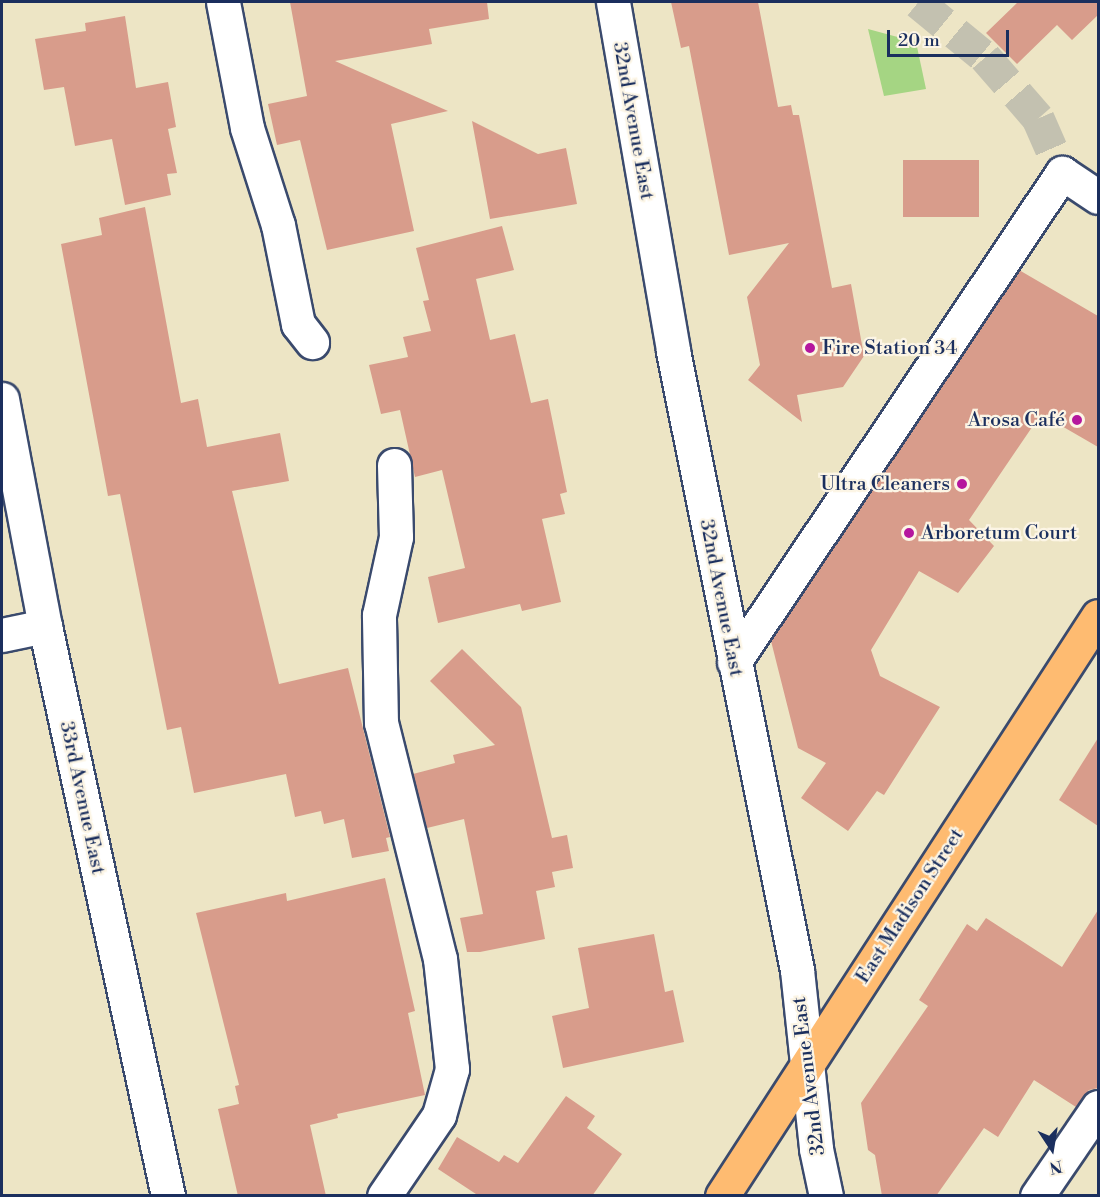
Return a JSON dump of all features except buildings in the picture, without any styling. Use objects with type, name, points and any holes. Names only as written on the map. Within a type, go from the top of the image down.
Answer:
[{"type":"main road","name":"East Madison Street","points":[[722,1196],[1098,616]]},
{"type":"street","points":[[223,2],[247,128],[278,225],[298,324],[312,342]]},
{"type":"street","name":"32nd Avenue East","points":[[613,2],[673,351],[797,970],[816,1149],[826,1196]]},
{"type":"street","points":[[734,662],[1062,173],[1098,197]]},
{"type":"street","name":"33rd Avenue East","points":[[2,399],[45,626],[168,1196]]},
{"type":"street","points":[[384,1196],[439,1115],[452,1069],[440,959],[381,723],[379,615],[396,537],[394,465]]},
{"type":"street","points":[[2,635],[45,626]]},
{"type":"street","points":[[1037,1196],[1098,1107]]},
{"type":"green space","points":[[868,29],[916,42],[926,89],[884,96]]},
{"type":"tunnel","points":[[918,2],[985,57],[1038,118],[1062,173]]},
{"type":"place","name":"Fire Station 34","points":[[810,348]]},
{"type":"place","name":"Arosa Café","points":[[1077,420]]},
{"type":"place","name":"Ultra Cleaners","points":[[962,484]]},
{"type":"place","name":"Arboretum Court","points":[[909,533]]}]
